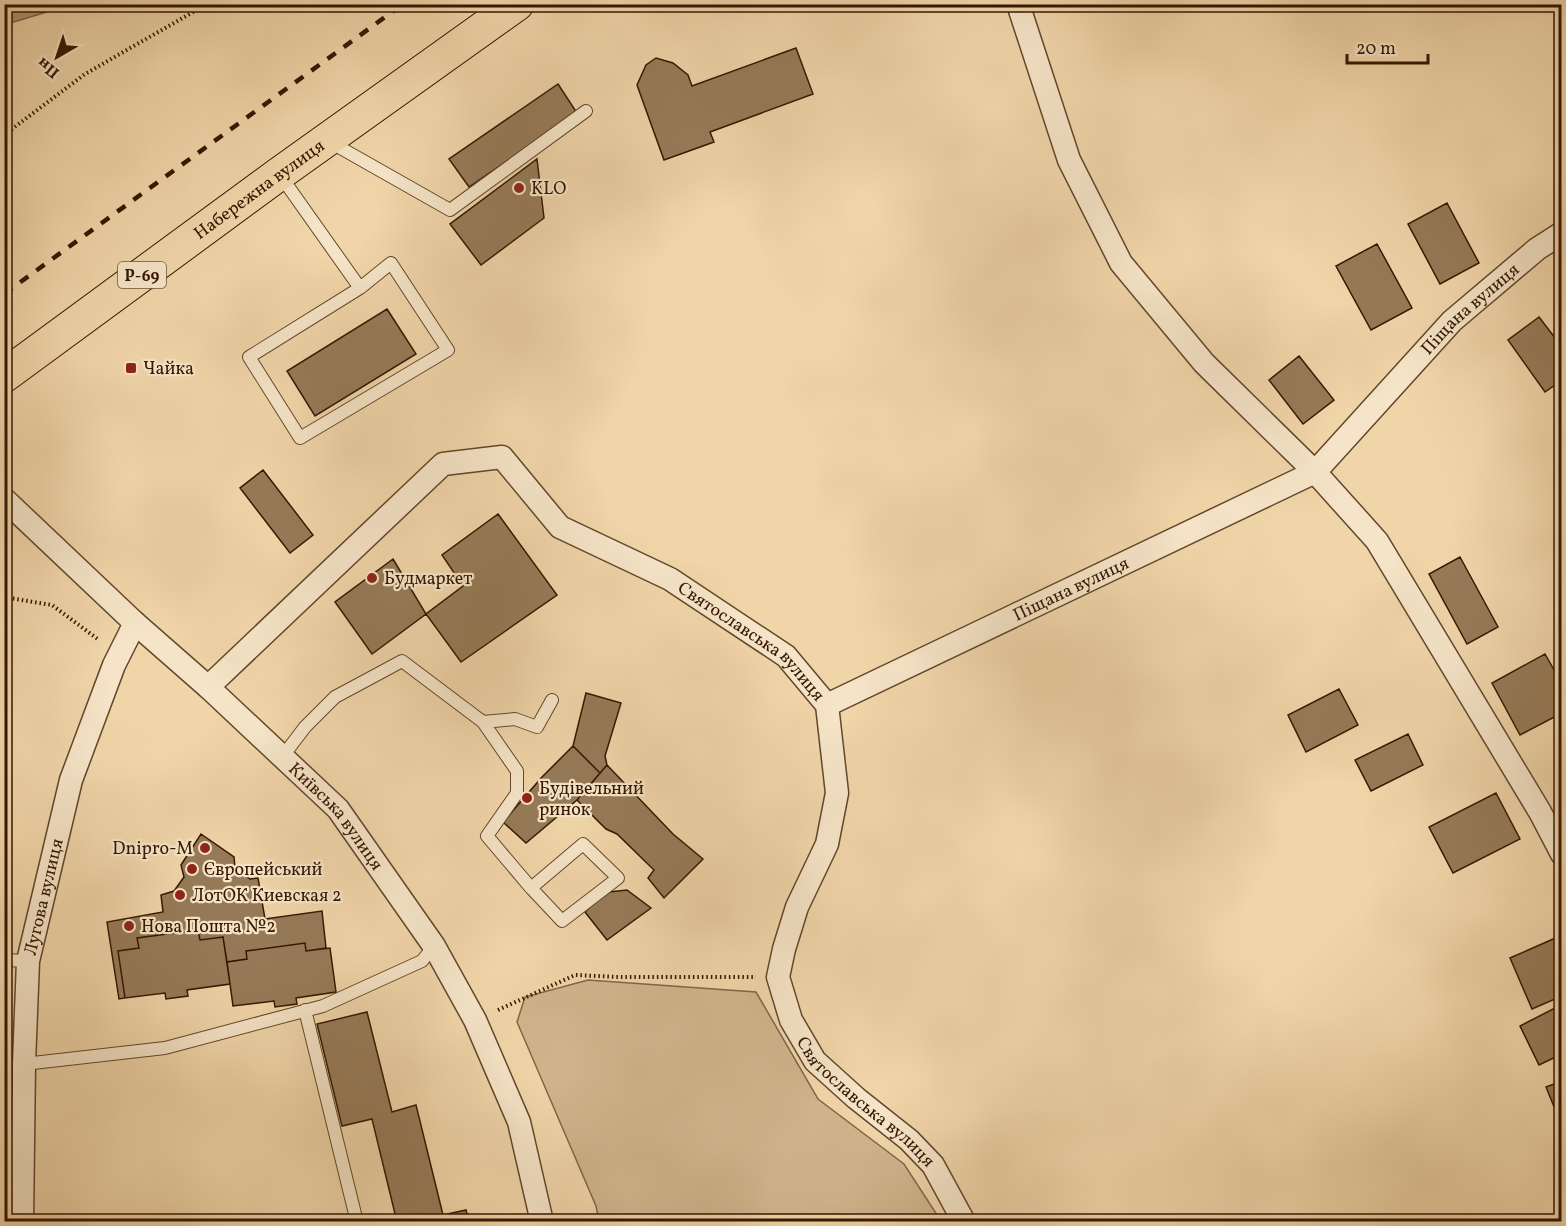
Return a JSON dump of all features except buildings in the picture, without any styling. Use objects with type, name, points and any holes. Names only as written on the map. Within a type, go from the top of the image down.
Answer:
[{"type":"main road","name":"Набережна вулиця","points":[[4,376],[279,174],[517,4]]},
{"type":"street","points":[[1018,4],[1069,160],[1121,263],[1204,363],[1316,472],[1377,541],[1540,812],[1562,854]]},
{"type":"street","name":"Піщана вулиця","points":[[827,705],[1316,472],[1452,321],[1537,249],[1562,233]]},
{"type":"street","name":"Святославська вулиця","points":[[208,687],[443,464],[502,457],[560,527],[670,579],[776,649],[794,664],[827,705],[837,793],[827,844],[797,907],[778,976],[791,1020],[815,1061],[856,1098],[909,1140],[933,1165],[964,1221]]},
{"type":"street","name":"Київська вулиця","points":[[4,499],[338,809],[434,946],[475,1020],[519,1122],[542,1221]]},
{"type":"street","name":"Лугова вулиця","points":[[22,1221],[28,961],[71,780],[119,655],[135,623]]},
{"type":"lane","points":[[326,140],[450,210],[586,111]]},
{"type":"lane","points":[[279,174],[360,288]]},
{"type":"lane","points":[[391,263],[448,350],[300,438],[249,357],[360,288],[391,263]]},
{"type":"lane","points":[[283,756],[305,727],[335,697],[402,661],[483,722],[517,771],[517,793],[487,836],[531,888],[562,921],[618,878],[583,844],[531,888]]},
{"type":"lane","points":[[483,722],[515,719],[537,727],[552,700]]},
{"type":"lane","points":[[24,1064],[165,1048],[323,1006],[422,961],[434,946]]},
{"type":"lane","points":[[4,960],[28,961]]},
{"type":"lane","points":[[305,1010],[357,1221]]},
{"type":"path","points":[[4,135],[85,74],[207,4]]},
{"type":"path","points":[[4,597],[52,605],[119,655]]},
{"type":"path","points":[[475,1020],[575,975],[778,976]]},
{"type":"shaded area","points":[[5,4],[70,5],[7,24],[5,28]]},
{"type":"shaded area","points":[[588,980],[756,992],[818,1099],[904,1164],[941,1221],[599,1221],[596,1206],[517,1022],[525,997]]},
{"type":"railway","points":[[4,294],[403,4]]},
{"type":"place","name":"KLO","points":[[519,188]]},
{"type":"place","name":"Чайка","points":[[131,368]]},
{"type":"place","name":"Будмаркет","points":[[372,578]]},
{"type":"place","name":"Будівельний ринок","points":[[527,798]]},
{"type":"place","name":"Dnipro-M","points":[[205,848]]},
{"type":"place","name":"Європейський","points":[[192,869]]},
{"type":"place","name":"ЛотОК Киевская 2","points":[[180,895]]},
{"type":"place","name":"Нова Пошта №2","points":[[129,926]]}]
